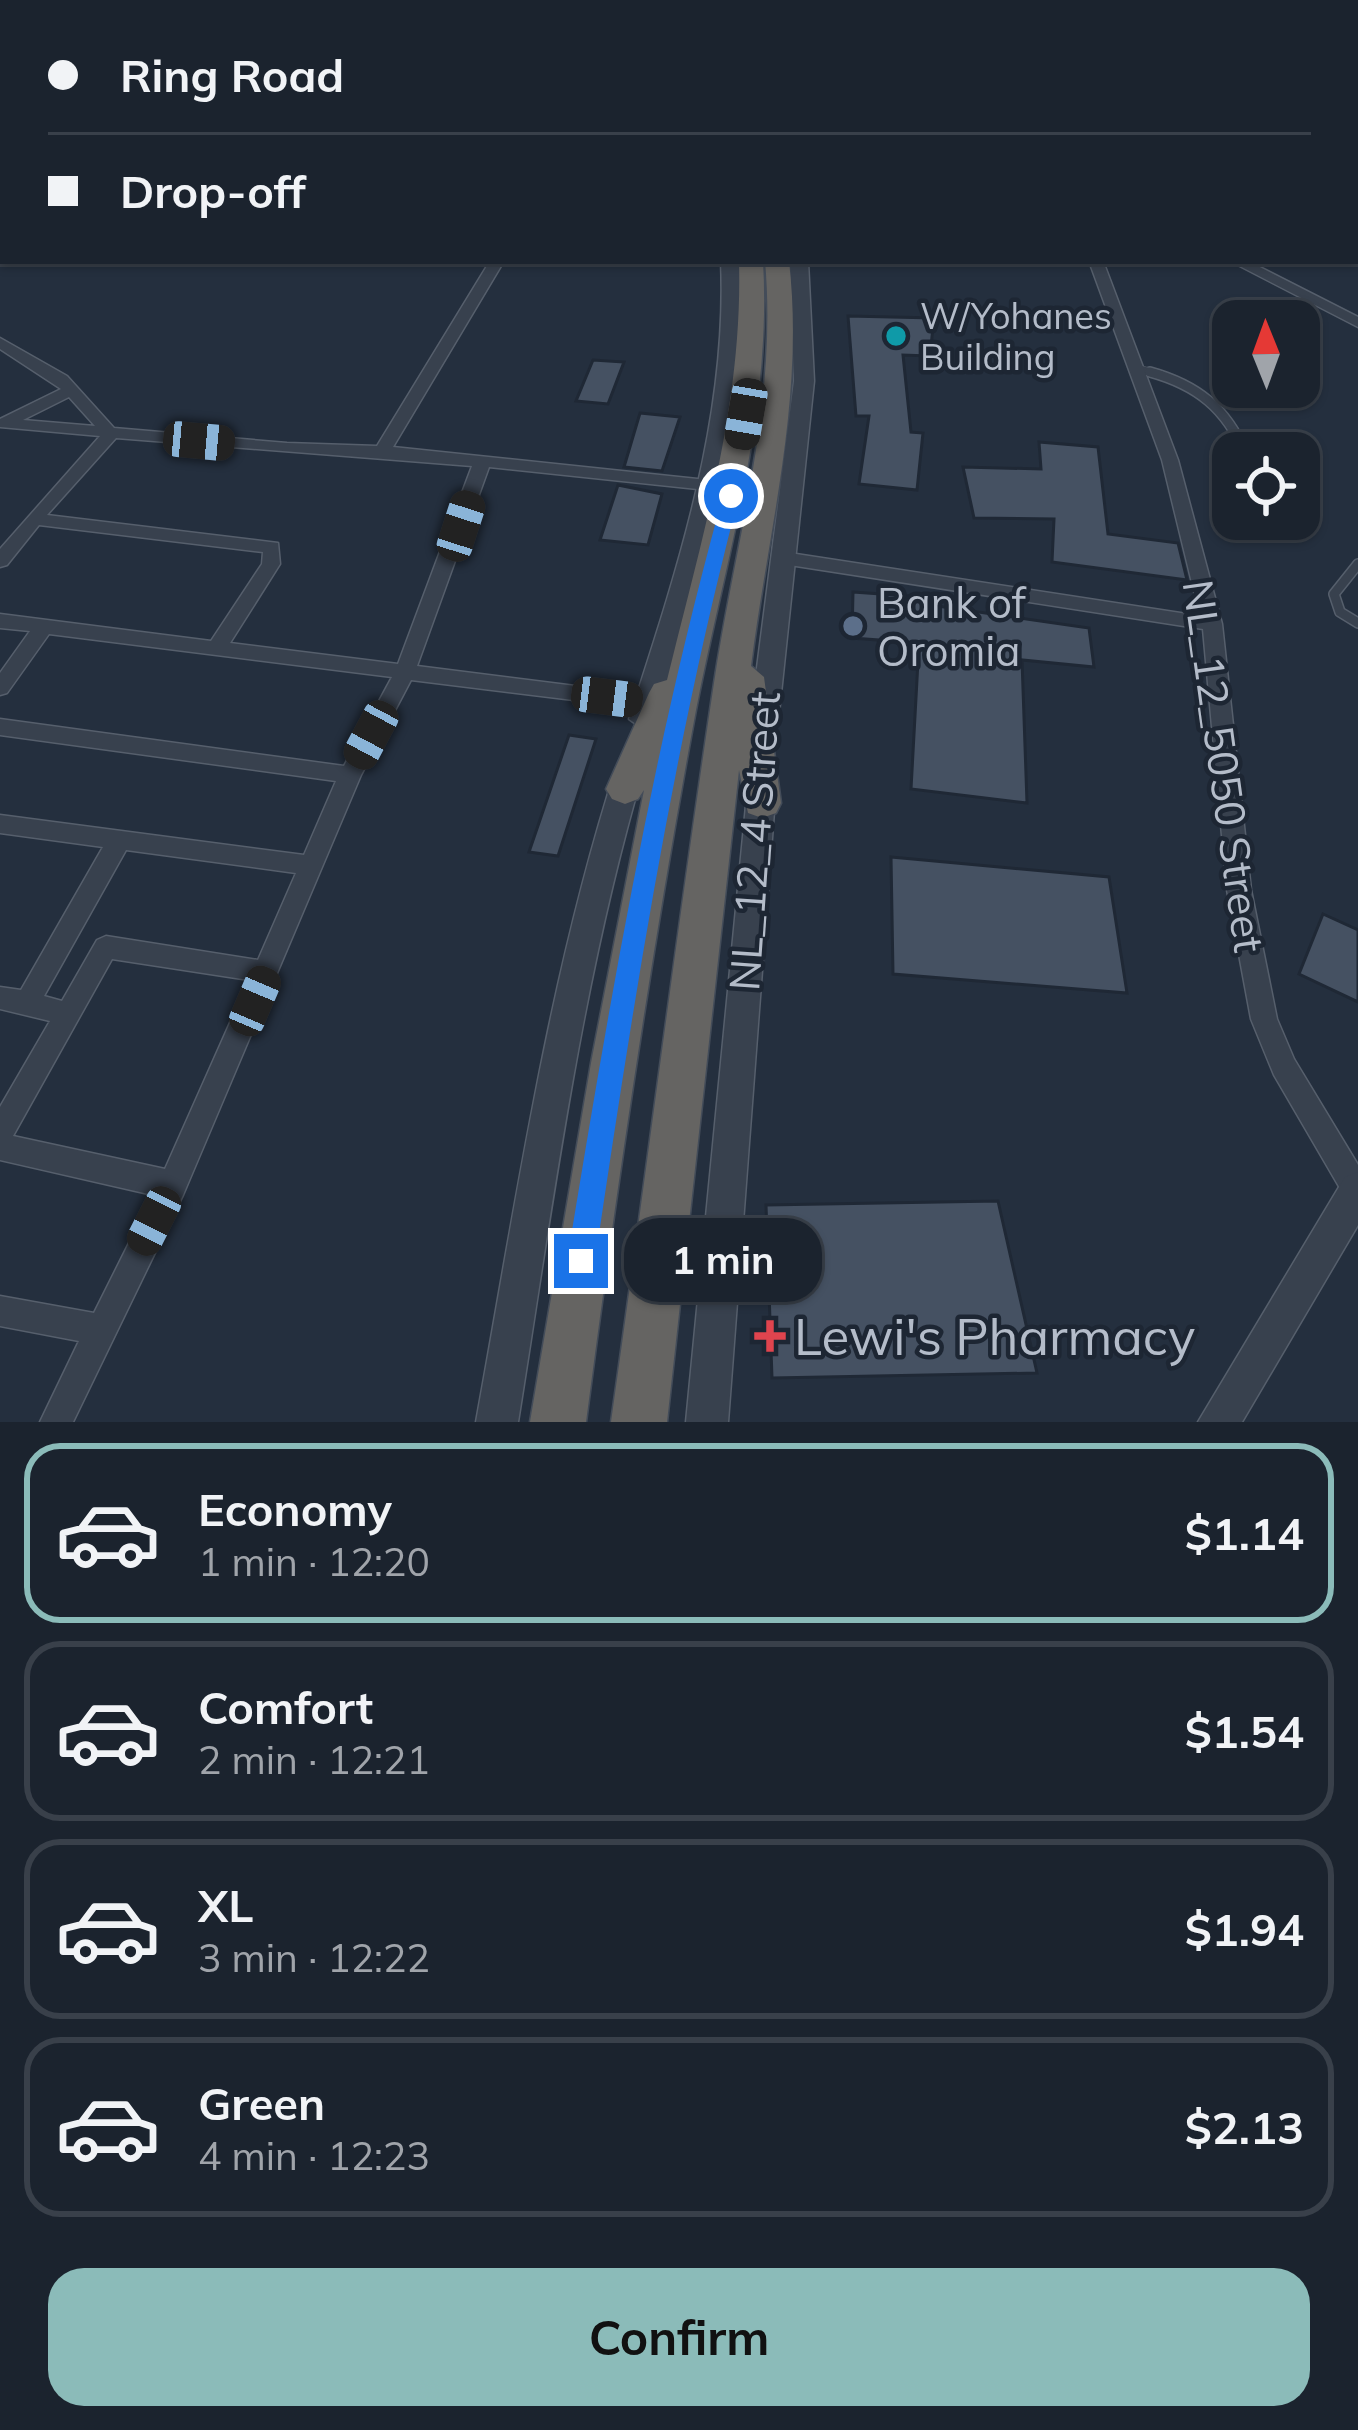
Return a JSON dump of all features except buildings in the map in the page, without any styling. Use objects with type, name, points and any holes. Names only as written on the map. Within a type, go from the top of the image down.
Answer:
[{"type":"highway","points":[[558,1422],[625,977],[695,629],[731,496],[750,390],[751,264]]},
{"type":"highway","points":[[639,1422],[739,626],[779,392],[782,300],[777,264]]},
{"type":"highway","points":[[739,626],[762,803]]},
{"type":"highway","points":[[625,788],[695,629]]},
{"type":"street","points":[[382,451],[495,264]]},
{"type":"street","points":[[497,1422],[562,1046],[606,846],[647,702],[680,610],[706,484],[733,314],[730,264]]},
{"type":"street","name":"NL_12_4 Street","points":[[707,1422],[762,803],[766,685],[803,382],[799,264]]},
{"type":"street","name":"NL_12_5050 Street","points":[[1097,264],[1170,460],[1212,624],[1252,970],[1283,1066],[1358,1191]]},
{"type":"street","points":[[1243,264],[1358,323]]},
{"type":"street","points":[[0,344],[61,379],[111,434]]},
{"type":"street","points":[[2,424],[71,390]]},
{"type":"street","points":[[2,424],[287,448],[382,451],[706,484]]},
{"type":"street","points":[[0,561],[111,434]]},
{"type":"street","points":[[56,1422],[173,1185],[350,775],[405,671],[482,462]]},
{"type":"street","points":[[34,519],[272,548],[272,564],[218,646]]},
{"type":"street","points":[[783,558],[1212,624]]},
{"type":"street","points":[[0,621],[647,702]]},
{"type":"street","points":[[0,688],[44,627]]},
{"type":"street","points":[[0,727],[350,775]]},
{"type":"street","points":[[2,828],[313,866]]},
{"type":"street","points":[[68,1014],[13,1000],[63,938],[119,839]]},
{"type":"street","points":[[63,938],[267,972]]},
{"type":"street","points":[[0,1133],[106,947]]},
{"type":"street","points":[[0,1147],[173,1185]]},
{"type":"street","points":[[1220,1422],[1358,1191]]},
{"type":"street","points":[[0,1310],[99,1329]]},
{"type":"lane","points":[[1138,369],[1180,378],[1212,399],[1238,432]]},
{"type":"lane","points":[[1358,564],[1334,594],[1340,612],[1358,623]]},
{"type":"place","name":"W/Yohanes Building","points":[[896,336]]},
{"type":"place","name":"Bank of Oromia","points":[[853,626]]},
{"type":"place","name":"Lewi's Pharmacy","points":[[770,1336]]},
{"type":"route","points":[[581,1261],[625,977],[695,629],[731,496]]}]
